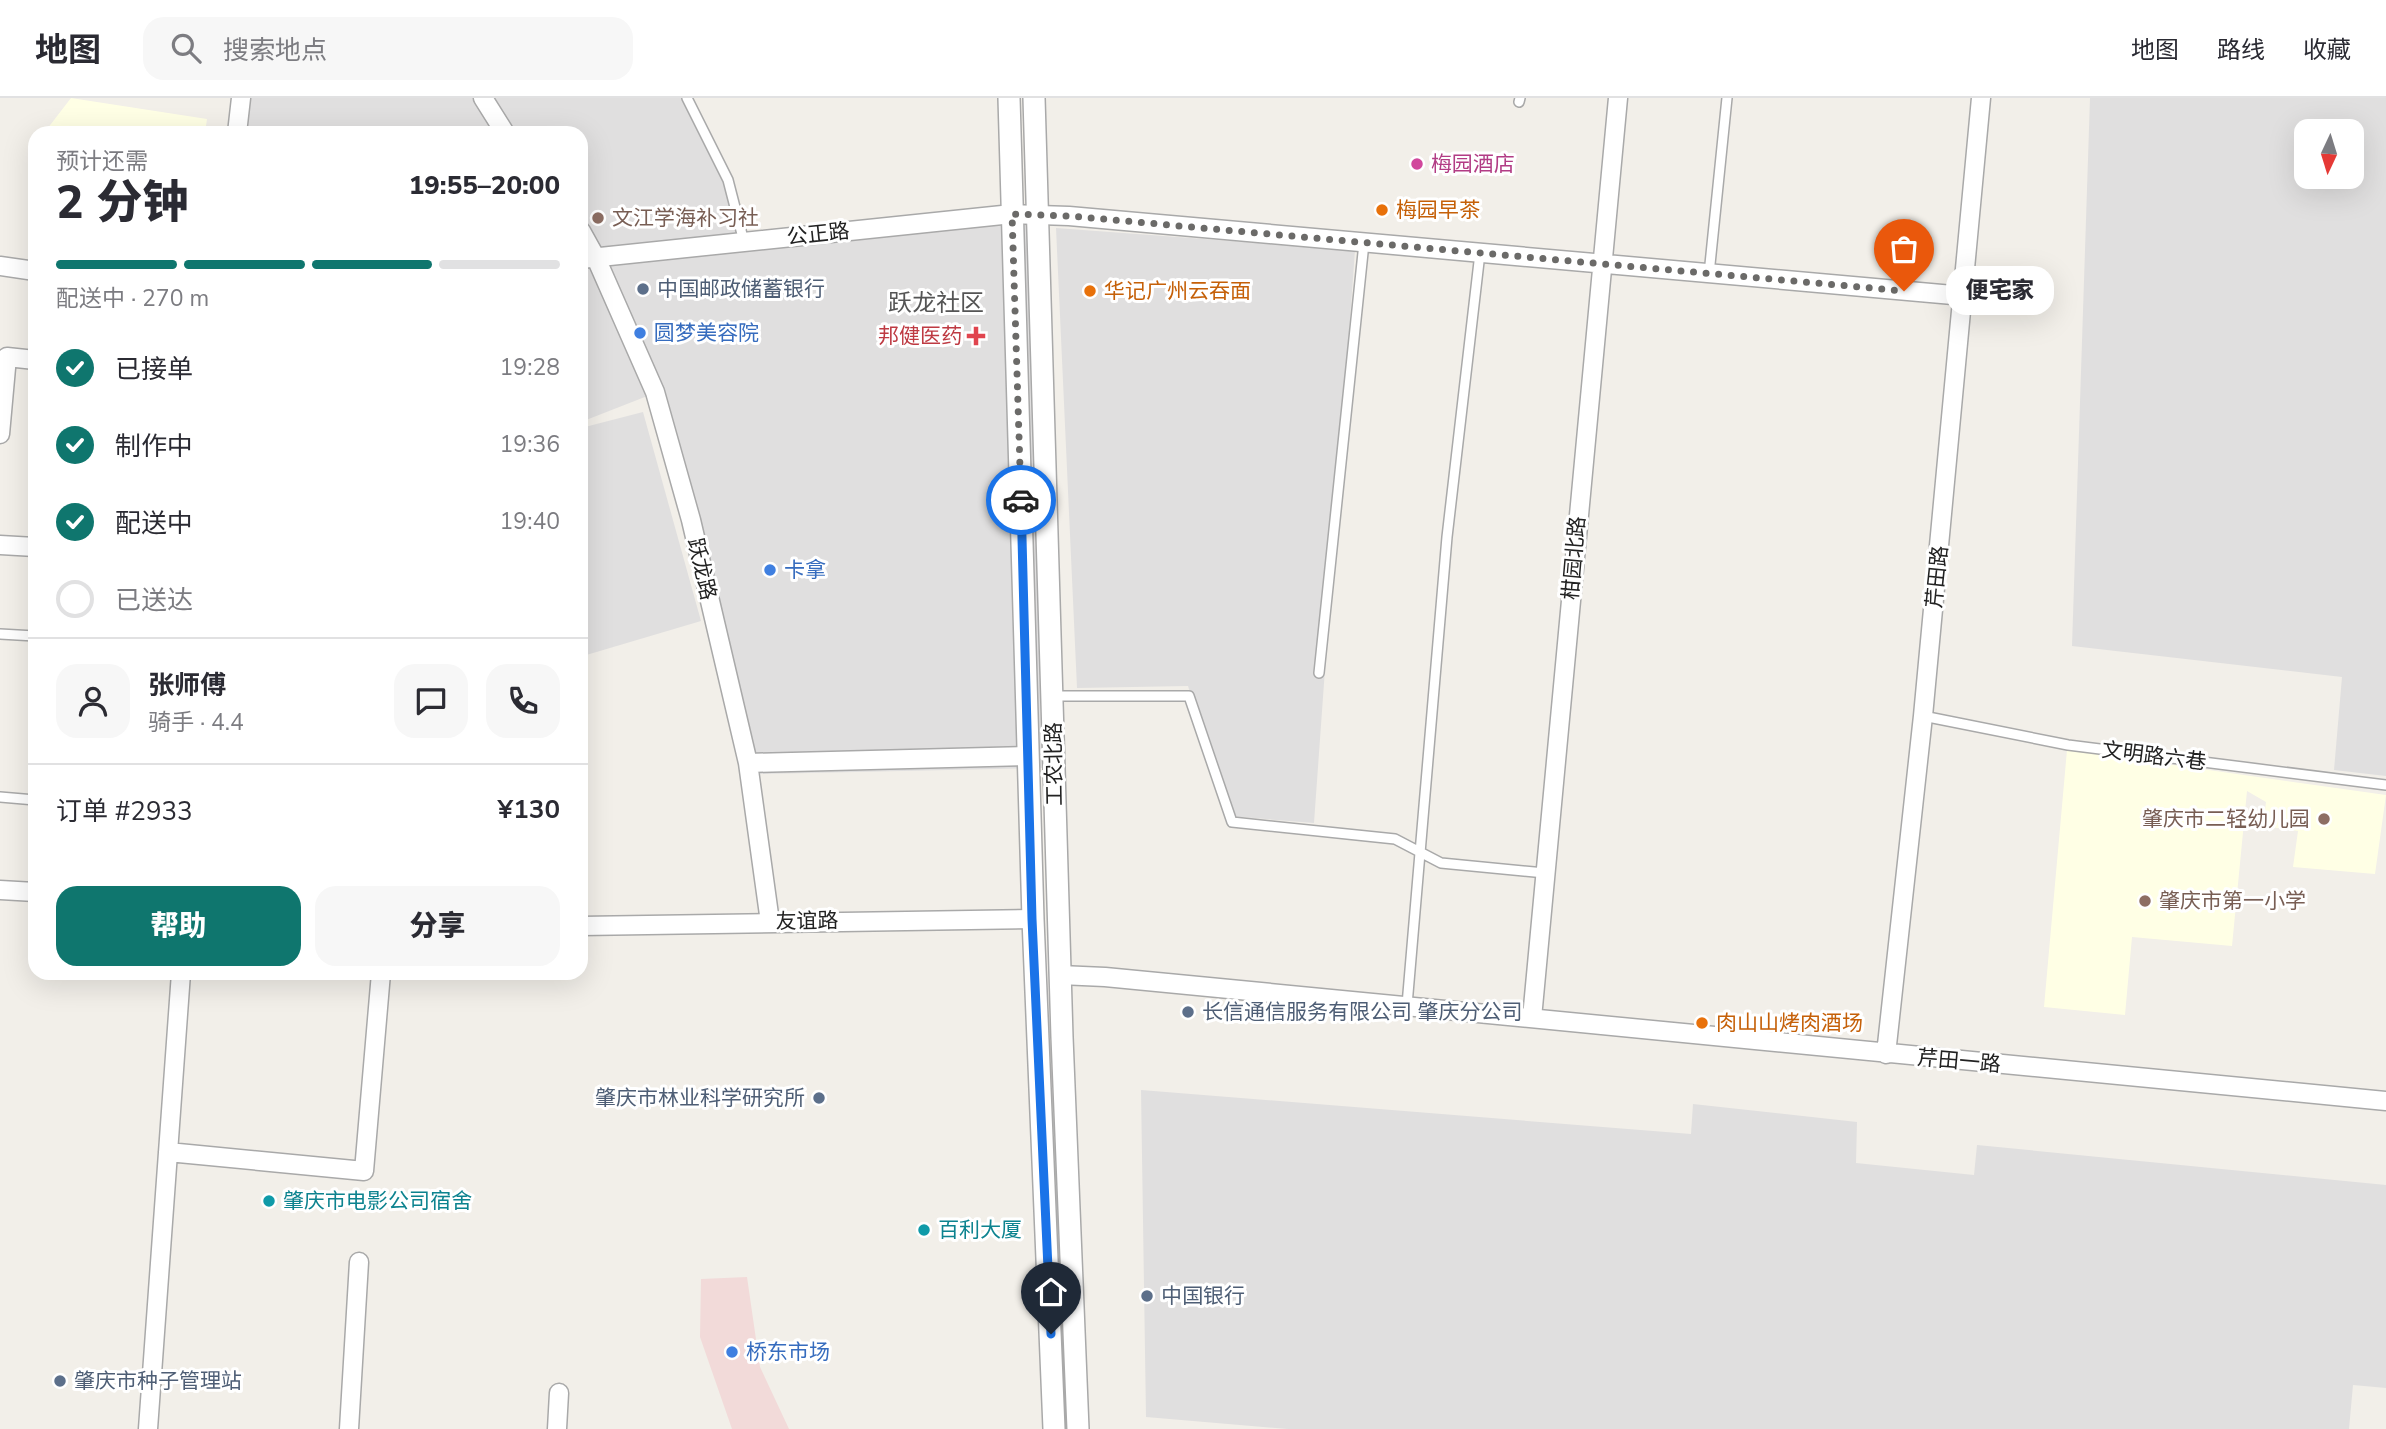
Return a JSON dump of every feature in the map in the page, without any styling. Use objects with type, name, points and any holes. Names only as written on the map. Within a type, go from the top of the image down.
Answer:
[{"type":"street","points":[[238,126],[241,98]]},
{"type":"street","points":[[483,98],[501,126]]},
{"type":"street","name":"工农北路","points":[[1009,98],[1032,919],[1054,1429]]},
{"type":"street","name":"工农北路","points":[[1034,98],[1060,975],[1078,1429]]},
{"type":"street","name":"柑园北路","points":[[1532,1018],[1600,264],[1618,98]]},
{"type":"street","name":"芹田路","points":[[1886,1054],[1923,716],[1981,98]]},
{"type":"street","name":"公正路","points":[[589,258],[1012,214],[1964,296]]},
{"type":"street","name":"跃龙路","points":[[589,258],[655,392],[691,520],[748,763],[770,922]]},
{"type":"street","points":[[0,266],[28,270]]},
{"type":"street","points":[[0,434],[7,357],[28,359]]},
{"type":"street","points":[[0,545],[28,547]]},
{"type":"street","points":[[748,763],[1028,756]]},
{"type":"street","points":[[0,890],[28,892]]},
{"type":"street","name":"友谊路","points":[[588,926],[1032,919]]},
{"type":"street","name":"芹田一路","points":[[1060,975],[2386,1101]]},
{"type":"street","points":[[148,1429],[180,980]]},
{"type":"street","points":[[168,1152],[364,1171],[380,980]]},
{"type":"street","points":[[349,1429],[359,1262]]},
{"type":"street","points":[[557,1429],[559,1393]]},
{"type":"lane","points":[[688,98],[728,180],[744,242]]},
{"type":"lane","points":[[1709,274],[1727,98]]},
{"type":"lane","points":[[1319,673],[1364,243]]},
{"type":"lane","points":[[1407,1006],[1447,537],[1480,253]]},
{"type":"lane","points":[[0,634],[28,636]]},
{"type":"lane","points":[[1052,696],[1189,696],[1232,822],[1395,839],[1441,863],[1545,873]]},
{"type":"lane","name":"文明路六巷","points":[[1923,716],[2068,745],[2386,785]]},
{"type":"lane","points":[[0,797],[28,799]]},
{"type":"shaded area","points":[[71,98],[207,119],[206,126],[49,126]]},
{"type":"shaded area","points":[[241,98],[687,98],[728,180],[745,242],[1028,214],[1042,768],[757,774],[692,489],[655,393],[588,419],[588,126],[238,126]]},
{"type":"shaded area","points":[[2090,98],[2386,98],[2386,776],[2334,770],[2342,677],[2072,646]]},
{"type":"shaded area","points":[[1056,228],[1355,250],[1314,823],[1229,816],[1188,686],[1077,688]]},
{"type":"shaded area","points":[[643,412],[701,621],[588,655],[588,426]]},
{"type":"shaded area","name":"肇庆市第一小学","points":[[2067,750],[2386,795],[2375,874],[2293,867],[2298,831],[2263,826],[2266,802],[2247,791],[2232,946],[2132,937],[2125,1015],[2044,1007]]},
{"type":"shaded area","points":[[1141,1090],[1691,1134],[1693,1104],[1857,1122],[1856,1163],[1974,1175],[1977,1145],[2386,1185],[2386,1388],[2353,1385],[2349,1429],[1288,1429],[1146,1417]]},
{"type":"shaded area","name":"桥东市场","points":[[747,1277],[760,1367],[789,1429],[732,1429],[700,1337],[701,1279]]},
{"type":"way so far","points":[[1021,500],[1012,214],[1069,216],[1904,291]]},
{"type":"place","name":"梅园酒店","points":[[1417,164]]},
{"type":"place","name":"梅园早茶","points":[[1382,210]]},
{"type":"place","name":"文江学海补习社","points":[[598,218]]},
{"type":"place","name":"中国邮政储蓄银行","points":[[643,289]]},
{"type":"place","name":"华记广州云吞面","points":[[1090,291]]},
{"type":"place","name":"便宅家","points":[[1904,291]]},
{"type":"place","name":"圆梦美容院","points":[[640,333]]},
{"type":"place","name":"邦健医药","points":[[976,336]]},
{"type":"place","name":"卡拿","points":[[770,570]]},
{"type":"place","name":"肇庆市二轻幼儿园","points":[[2324,819]]},
{"type":"place","name":"肇庆市第一小学","points":[[2145,901]]},
{"type":"place","name":"长信通信服务有限公司 肇庆分公司","points":[[1188,1012]]},
{"type":"place","name":"肉山山烤肉酒场","points":[[1702,1023]]},
{"type":"place","name":"肇庆市林业科学研究所","points":[[819,1098]]},
{"type":"place","name":"肇庆市电影公司宿舍","points":[[269,1201]]},
{"type":"place","name":"百利大厦","points":[[924,1230]]},
{"type":"place","name":"中国银行","points":[[1147,1296]]},
{"type":"place","name":"桥东市场","points":[[732,1352]]},
{"type":"place","name":"肇庆市种子管理站","points":[[60,1381]]},
{"type":"district","name":"跃龙社区","points":[[936,303]]},
{"type":"route","points":[[1021,500],[1032,919],[1051,1334]]}]
